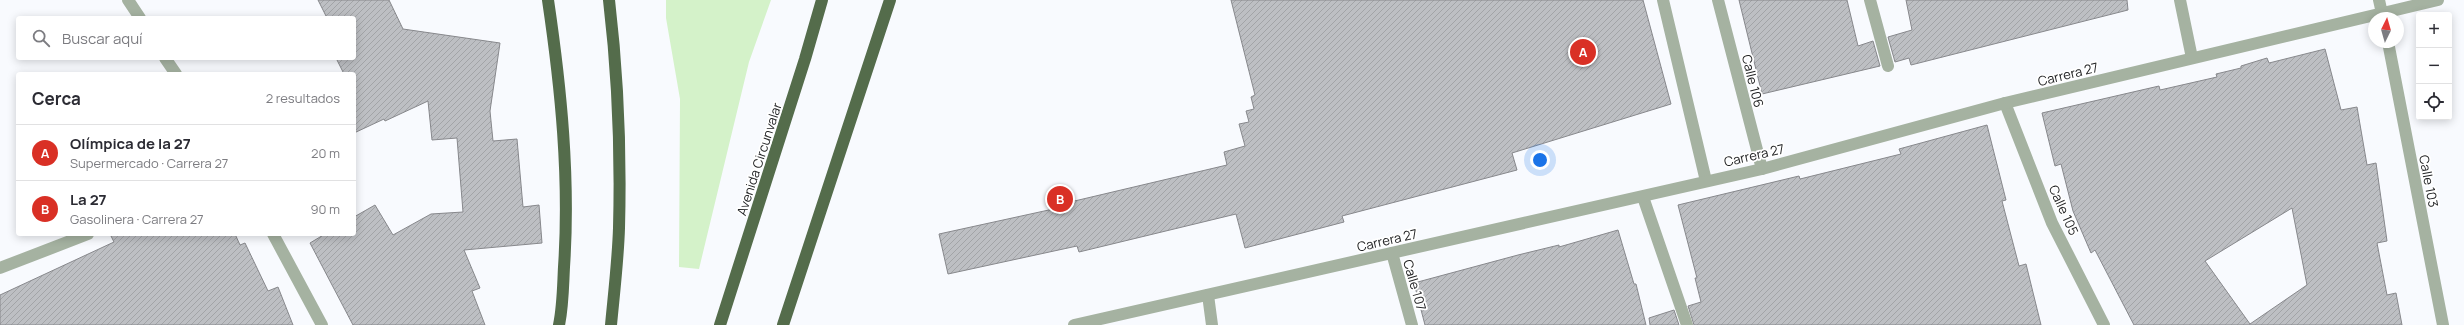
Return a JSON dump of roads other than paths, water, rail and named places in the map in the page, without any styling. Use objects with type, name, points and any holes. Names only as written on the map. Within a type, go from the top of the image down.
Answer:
[{"type":"highway","points":[[548,0],[556,52],[565,154],[566,241],[559,325]]},
{"type":"highway","points":[[609,0],[616,56],[620,158],[619,230],[611,325]]},
{"type":"highway","name":"Avenida Circunvalar","points":[[720,325],[806,59],[822,0]]},
{"type":"highway","points":[[783,325],[890,0]]},
{"type":"street","points":[[128,0],[139,16]]},
{"type":"street","points":[[1663,0],[1706,181]]},
{"type":"street","name":"Calle 106","points":[[1718,0],[1762,169]]},
{"type":"street","points":[[1870,0],[1888,66]]},
{"type":"street","points":[[2180,0],[2192,58]]},
{"type":"street","points":[[2379,0],[2381,12]]},
{"type":"street","name":"Carrera 27","points":[[2393,12],[2438,0]]},
{"type":"street","name":"Carrera 27","points":[[1074,325],[1762,169],[2005,103],[2192,58],[2368,18]]},
{"type":"street","name":"Calle 103","points":[[2389,48],[2443,325]]},
{"type":"street","points":[[167,60],[175,72]]},
{"type":"street","name":"Calle 105","points":[[2005,103],[2052,223],[2104,325]]},
{"type":"street","points":[[1643,197],[1687,325]]},
{"type":"street","points":[[0,268],[83,236]]},
{"type":"street","points":[[274,236],[322,325]]},
{"type":"street","name":"Calle 107","points":[[1392,253],[1412,325]]},
{"type":"street","points":[[1208,295],[1212,325]]},
{"type":"place","name":"Olímpica de la 27","points":[[1583,52]]},
{"type":"place","name":"La 27","points":[[1060,199]]}]
